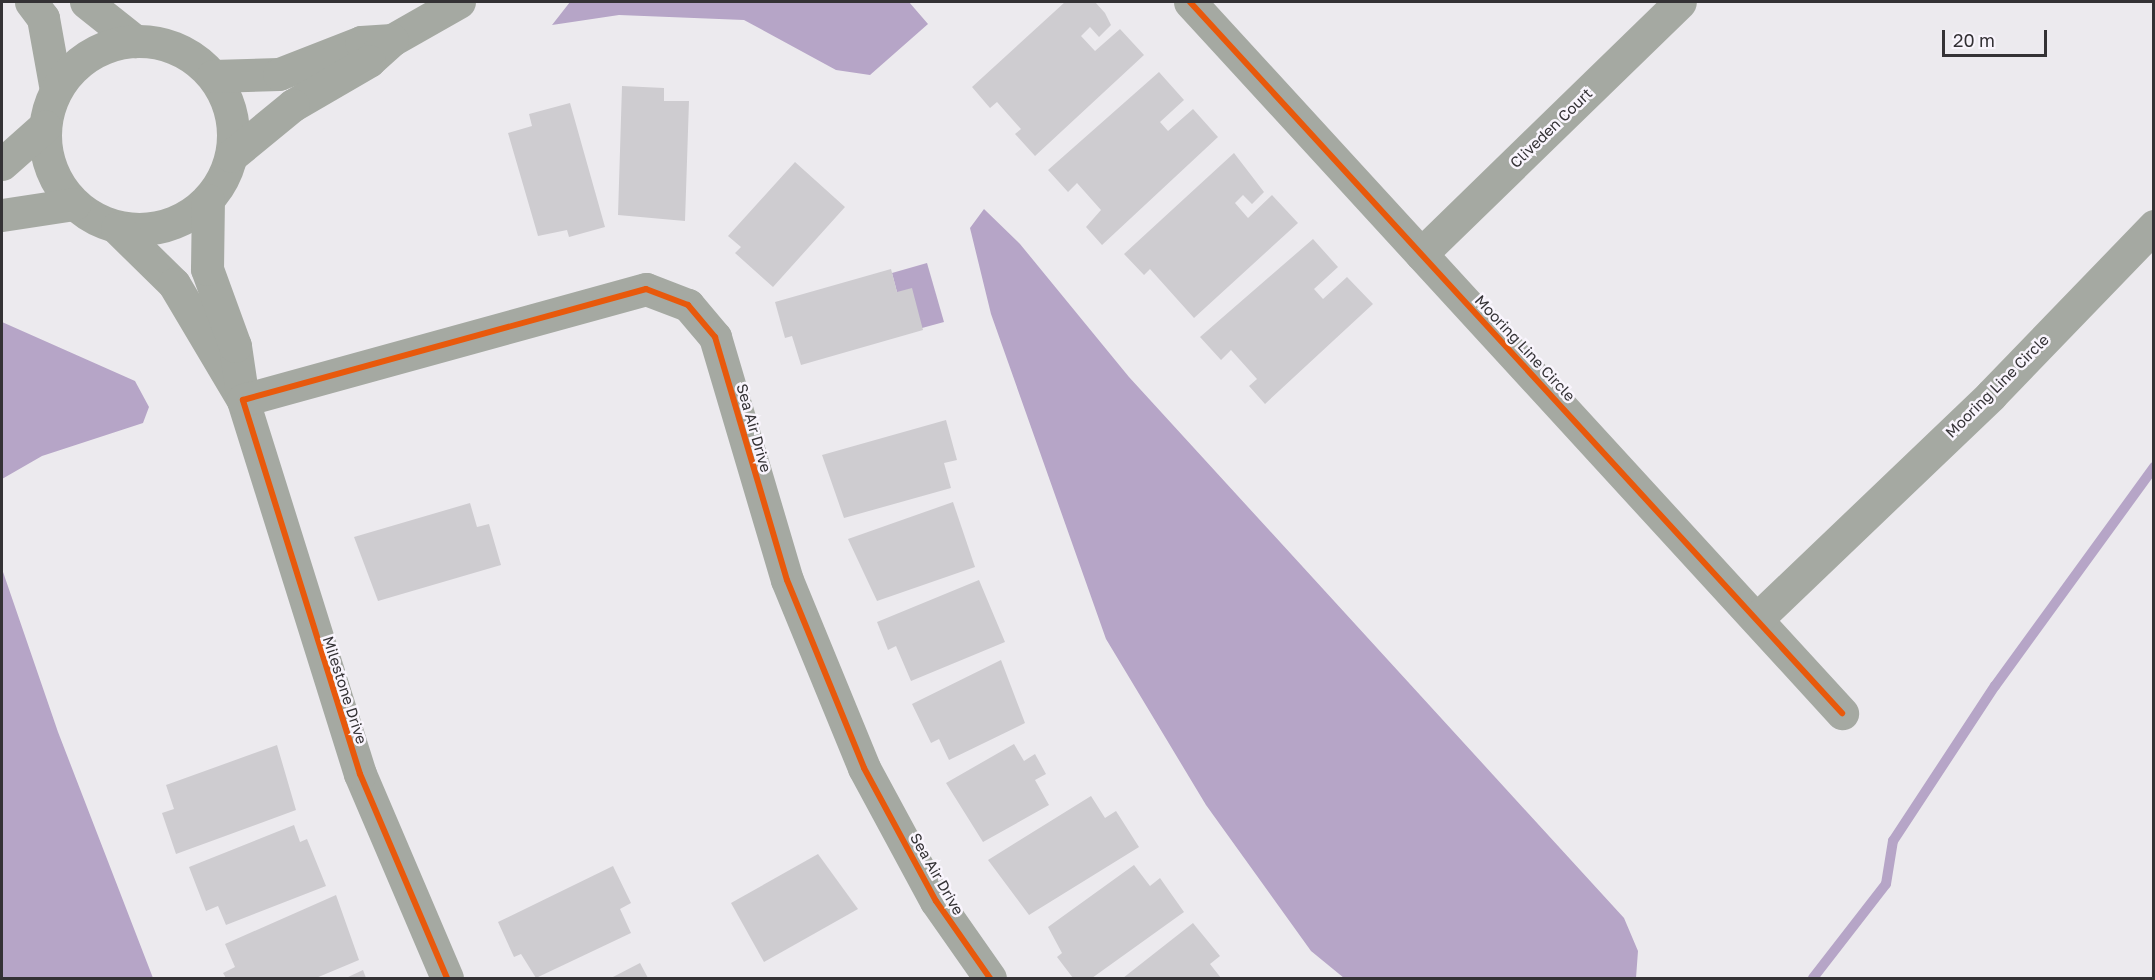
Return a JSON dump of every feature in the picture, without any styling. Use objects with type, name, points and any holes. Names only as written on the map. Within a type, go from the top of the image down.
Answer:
[{"type":"street","points":[[32,2],[42,18],[56,90]]},
{"type":"street","points":[[86,2],[135,41],[183,51],[213,76],[229,107],[231,156]]},
{"type":"street","points":[[135,41],[89,55],[56,90],[45,126],[48,162],[74,204],[117,228],[166,226],[208,200],[231,156],[293,105],[369,61],[392,40],[459,2]]},
{"type":"street","name":"Mooring Line Circle","points":[[1190,2],[1759,617],[1842,713]]},
{"type":"street","name":"Cliveden Court","points":[[1421,254],[1680,2]]},
{"type":"street","points":[[213,76],[279,74],[362,42],[392,40]]},
{"type":"street","points":[[2,164],[45,126]]},
{"type":"street","name":"Milestone Drive","points":[[208,200],[207,269],[235,346],[243,400],[360,774],[447,978]]},
{"type":"street","points":[[2,215],[74,204]]},
{"type":"street","name":"Mooring Line Circle","points":[[1759,617],[1991,395],[2154,226]]},
{"type":"street","name":"Milestone Drive","points":[[117,228],[174,284],[243,400]]},
{"type":"street","name":"Sea Air Drive","points":[[243,400],[600,298],[646,290],[688,305],[715,337],[787,580],[864,768],[936,901],[990,978]]},
{"type":"shaded area","points":[[570,2],[909,2],[928,24],[870,75],[836,70],[744,20],[619,15],[552,25]]},
{"type":"shaded area","points":[[984,209],[1020,244],[1129,377],[1624,918],[1638,951],[1636,978],[1344,978],[1311,951],[1206,805],[1106,639],[991,314],[970,228]]},
{"type":"shaded area","points":[[927,263],[944,322],[922,328],[897,292],[892,273]]},
{"type":"shaded area","points":[[2,322],[135,381],[149,407],[143,423],[42,456],[2,479]]},
{"type":"shaded area","points":[[2,569],[58,732],[153,978],[2,978]]},
{"type":"building","points":[[1065,2],[1095,2],[1105,13],[1111,25],[1099,37],[1090,27],[1081,36],[1095,51],[1120,29],[1144,55],[1035,156],[1015,134],[1021,129],[997,102],[990,108],[972,87]]},
{"type":"building","points":[[1159,72],[1184,100],[1160,122],[1168,131],[1193,109],[1218,137],[1102,245],[1086,227],[1101,210],[1077,183],[1068,192],[1048,170]]},
{"type":"building","points":[[622,86],[664,88],[664,101],[689,101],[685,221],[618,215]]},
{"type":"building","points":[[570,103],[605,227],[569,237],[567,230],[538,236],[508,133],[532,126],[529,114]]},
{"type":"building","points":[[1234,153],[1264,192],[1252,204],[1243,195],[1235,203],[1248,218],[1272,195],[1298,223],[1194,318],[1150,269],[1144,275],[1124,254]]},
{"type":"building","points":[[795,162],[845,207],[773,287],[735,253],[741,247],[728,236]]},
{"type":"building","points":[[1313,239],[1338,267],[1314,289],[1323,299],[1347,277],[1373,304],[1265,404],[1249,386],[1257,379],[1231,350],[1221,360],[1200,337]]},
{"type":"building","points":[[891,269],[897,292],[912,288],[923,330],[801,365],[792,336],[785,338],[775,302]]},
{"type":"building","points":[[946,420],[957,460],[944,463],[951,488],[844,518],[822,455]]},
{"type":"building","points":[[953,502],[975,567],[877,601],[848,539]]},
{"type":"building","points":[[470,503],[477,527],[489,524],[501,565],[378,601],[354,537]]},
{"type":"building","points":[[979,580],[1005,642],[911,681],[896,646],[888,650],[877,622]]},
{"type":"building","points":[[1001,660],[1025,723],[949,760],[939,739],[931,743],[912,704]]},
{"type":"building","points":[[1014,744],[1024,761],[1035,754],[1046,774],[1035,780],[1049,805],[983,842],[946,783]]},
{"type":"building","points":[[277,745],[296,810],[176,854],[162,813],[174,809],[166,785]]},
{"type":"building","points":[[1091,796],[1105,818],[1116,811],[1139,847],[1029,915],[988,860]]},
{"type":"building","points":[[294,825],[300,842],[307,839],[326,886],[226,925],[218,906],[206,911],[189,867]]},
{"type":"building","points":[[818,854],[858,909],[764,962],[731,903]]},
{"type":"building","points":[[1134,865],[1150,886],[1160,878],[1184,912],[1092,978],[1073,978],[1057,957],[1062,953],[1048,927]]},
{"type":"building","points":[[613,866],[631,903],[620,909],[631,933],[536,978],[521,954],[514,957],[498,922]]},
{"type":"building","points":[[336,895],[359,960],[316,978],[226,978],[223,973],[235,967],[225,944]]},
{"type":"building","points":[[1193,923],[1220,956],[1210,964],[1221,978],[1123,978]]},
{"type":"building","points":[[640,963],[648,978],[611,978]]},
{"type":"building","points":[[363,970],[366,978],[346,978]]},
{"type":"waterway","points":[[1813,978],[1886,884],[1893,841],[1995,686],[2154,467]]},
{"type":"cycle path","points":[[1190,2],[1842,713]]},
{"type":"cycle path","points":[[447,978],[360,774],[243,400],[646,289],[688,305],[715,337],[787,580],[864,768],[936,901],[990,978]]}]
